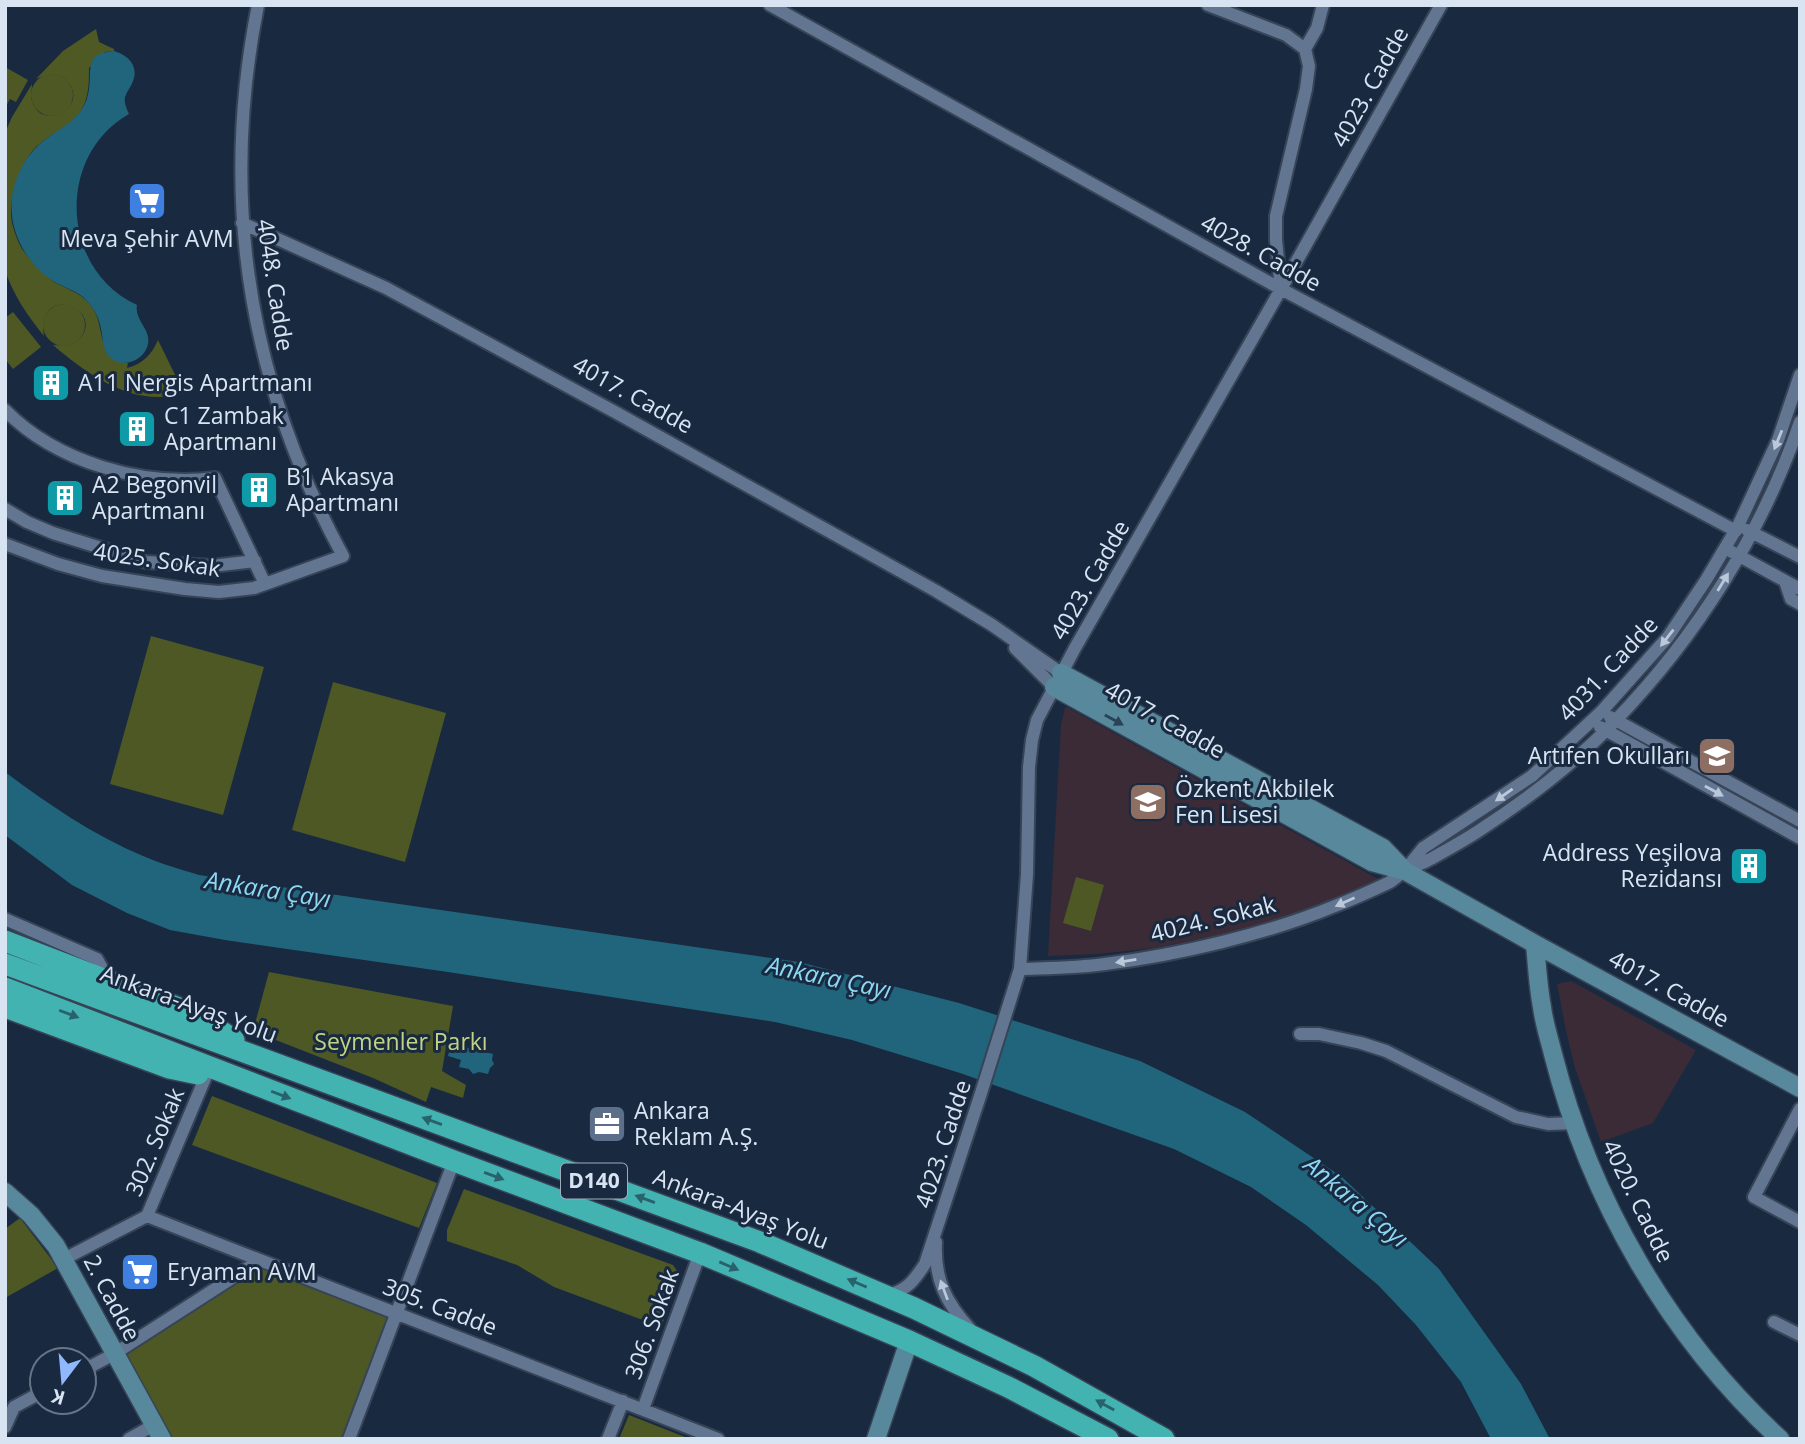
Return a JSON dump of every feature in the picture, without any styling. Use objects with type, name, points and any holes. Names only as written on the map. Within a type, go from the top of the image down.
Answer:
[{"type":"highway","points":[[5,941],[197,1015],[265,1061]]},
{"type":"highway","name":"Ankara-Ayaş Yolu","points":[[5,964],[754,1239],[978,1338],[1034,1366],[1164,1439]]},
{"type":"highway","name":"D140","points":[[5,988],[700,1253],[909,1341],[1008,1387],[1108,1439]]},
{"type":"highway","points":[[5,1007],[170,1068],[255,1084]]},
{"type":"street","name":"4048. Cadde","points":[[258,5],[250,45],[242,117],[240,176],[249,286],[265,362],[283,421],[300,467],[343,556]]},
{"type":"street","name":"4028. Cadde","points":[[770,5],[1281,289],[1737,528],[1797,554]]},
{"type":"street","points":[[1208,5],[1286,35],[1305,49],[1310,66],[1276,216],[1281,289]]},
{"type":"street","points":[[1305,49],[1317,28],[1323,5]]},
{"type":"street","name":"4023. Cadde","points":[[887,1296],[908,1286],[925,1264],[1020,969],[1027,874],[1029,767],[1037,720],[1057,680],[1441,5]]},
{"type":"street","name":"4017. Cadde","points":[[243,223],[386,288],[615,412],[936,591],[992,625],[1057,680],[1383,848],[1405,871],[1800,1088]]},
{"type":"street","name":"4031. Cadde","points":[[1405,871],[1423,848],[1532,776],[1601,712],[1668,636],[1737,528],[1778,440],[1800,375]]},
{"type":"street","points":[[5,410],[38,436],[70,456],[131,474],[168,481],[215,478],[265,584]]},
{"type":"street","name":"4031. Cadde","points":[[1405,871],[1455,845],[1549,779],[1606,731],[1665,665],[1715,595],[1753,533],[1800,422]]},
{"type":"street","points":[[5,509],[53,533],[146,562],[212,566],[255,561]]},
{"type":"street","name":"4025. Sokak","points":[[5,544],[102,576],[219,592],[254,588],[343,556]]},
{"type":"street","points":[[1725,549],[1800,589]]},
{"type":"street","points":[[1784,581],[1791,599],[1800,604]]},
{"type":"street","points":[[1601,712],[1800,821]]},
{"type":"street","points":[[1590,722],[1800,838]]},
{"type":"street","name":"4024. Sokak","points":[[1020,969],[1103,964],[1237,937],[1334,907],[1391,882],[1405,871]]},
{"type":"street","points":[[5,919],[97,959],[110,982]]},
{"type":"street","name":"4020. Cadde","points":[[1535,944],[1542,1007],[1561,1083],[1612,1212],[1635,1257],[1708,1364],[1750,1411],[1780,1439]]},
{"type":"street","points":[[1300,1034],[1320,1034],[1386,1051],[1516,1116],[1549,1124],[1575,1123]]},
{"type":"street","name":"302. Sokak","points":[[64,1259],[147,1216],[206,1076]]},
{"type":"street","points":[[1800,1110],[1754,1197],[1800,1222]]},
{"type":"street","points":[[349,1439],[454,1161]]},
{"type":"street","name":"2. Cadde","points":[[5,1192],[31,1215],[56,1246],[158,1432]]},
{"type":"street","name":"305. Cadde","points":[[147,1216],[718,1439]]},
{"type":"street","name":"4023. Cadde","points":[[937,1231],[935,1253],[946,1297],[955,1312],[978,1338]]},
{"type":"street","name":"306. Sokak","points":[[643,1409],[700,1253]]},
{"type":"street","points":[[98,1363],[260,1260]]},
{"type":"street","points":[[1774,1322],[1800,1335]]},
{"type":"street","points":[[876,1439],[909,1341]]},
{"type":"street","points":[[5,1427],[14,1406],[28,1399]]},
{"type":"street","points":[[608,1439],[623,1401]]},
{"type":"street","points":[[129,1439],[158,1432]]},
{"type":"shaded area","name":"Özkent Akbilek Fen Lisesi","points":[[1067,707],[1379,881],[1333,904],[1254,928],[1155,948],[1048,956],[1061,725]]},
{"type":"shaded area","points":[[1571,981],[1696,1050],[1653,1123],[1601,1142],[1575,1068],[1557,984]]},
{"type":"green space","points":[[96,29],[99,42],[114,51],[105,52],[89,68],[87,97],[79,114],[37,146],[26,160],[13,197],[12,222],[22,249],[38,268],[56,283],[88,302],[98,320],[105,347],[117,360],[128,363],[127,368],[138,364],[153,350],[158,340],[184,393],[166,397],[130,393],[113,386],[97,378],[53,345],[71,344],[82,336],[86,327],[80,311],[64,305],[56,306],[44,320],[44,336],[22,305],[5,270],[5,133],[32,84],[31,99],[37,110],[53,116],[68,107],[73,100],[73,91],[68,82],[61,76],[53,75],[36,79],[63,51]]},
{"type":"green space","points":[[5,67],[28,80],[16,102],[10,99],[5,108]]},
{"type":"green space","points":[[52,74],[67,80],[73,95],[67,110],[52,116],[37,110],[31,95],[37,80]]},
{"type":"green space","points":[[64,304],[79,310],[85,325],[79,340],[64,346],[49,340],[43,325],[49,310]]},
{"type":"green space","points":[[13,312],[41,347],[13,369],[5,359],[5,318]]},
{"type":"green space","points":[[151,636],[264,667],[223,815],[110,784]]},
{"type":"green space","points":[[333,682],[446,713],[405,862],[292,830]]},
{"type":"green space","points":[[1076,877],[1104,885],[1091,931],[1063,923]]},
{"type":"green space","name":"Seymenler Parkı","points":[[269,972],[453,1006],[442,1071],[466,1085],[463,1098],[431,1087],[426,1102],[253,1031]]},
{"type":"green space","points":[[212,1096],[437,1183],[419,1228],[192,1145]]},
{"type":"green space","points":[[464,1189],[673,1265],[679,1274],[662,1325],[554,1287],[517,1265],[447,1241],[447,1230]]},
{"type":"green space","points":[[20,1218],[58,1268],[5,1298],[5,1229]]},
{"type":"green space","points":[[260,1260],[396,1313],[349,1439],[162,1439],[114,1354]]},
{"type":"green space","points":[[629,1415],[690,1439],[619,1439]]},
{"type":"water","points":[[114,51],[128,58],[135,71],[125,97],[129,114],[105,133],[89,156],[79,183],[77,212],[81,240],[93,266],[112,288],[137,305],[138,315],[147,334],[146,351],[136,360],[124,363],[117,362],[107,354],[99,320],[83,297],[50,279],[32,262],[19,241],[11,204],[18,176],[29,156],[83,107],[88,94],[91,63],[98,55]]},
{"type":"water","name":"Ankara Çayı","points":[[5,772],[106,839],[150,859],[199,875],[799,962],[959,1003],[1140,1061],[1245,1112],[1342,1177],[1439,1269],[1521,1384],[1550,1439],[1491,1439],[1461,1382],[1416,1325],[1378,1285],[1306,1225],[1251,1187],[1174,1149],[960,1073],[852,1040],[775,1022],[170,930],[127,913],[72,885],[5,835]]},
{"type":"water","points":[[451,1044],[474,1049],[479,1047],[484,1052],[493,1054],[494,1064],[488,1074],[473,1074],[469,1069],[459,1067],[461,1060],[448,1056]]},
{"type":"place","name":"Meva Şehir AVM","points":[[147,201]]},
{"type":"place","name":"A11 Nergis Apartmanı","points":[[51,383]]},
{"type":"place","name":"C1 Zambak Apartmanı","points":[[137,429]]},
{"type":"place","name":"B1 Akasya Apartmanı","points":[[259,490]]},
{"type":"place","name":"A2 Begonvil Apartmanı","points":[[65,498]]},
{"type":"place","name":"Artıfen Okulları","points":[[1717,756]]},
{"type":"place","name":"Özkent Akbilek Fen Lisesi","points":[[1148,802]]},
{"type":"place","name":"Address Yeşilova Rezidansı","points":[[1749,866]]},
{"type":"place","name":"Ankara Reklam A.Ş.","points":[[607,1124]]},
{"type":"place","name":"Eryaman AVM","points":[[140,1272]]}]
